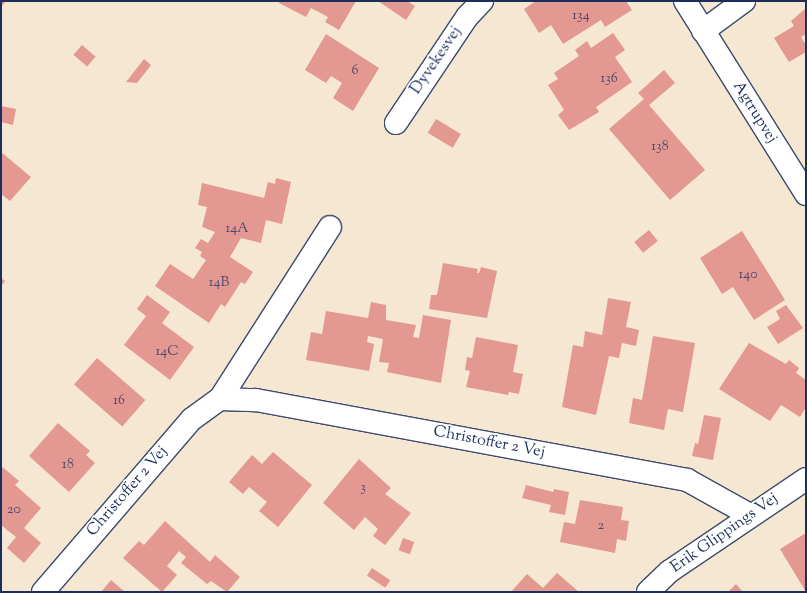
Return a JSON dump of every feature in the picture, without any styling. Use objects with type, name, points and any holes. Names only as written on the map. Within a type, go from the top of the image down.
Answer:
[{"type":"street","name":"Dyvekesvej","points":[[396,123],[467,17],[482,1]]},
{"type":"street","name":"Agtrupvej","points":[[685,1],[806,194]]},
{"type":"street","points":[[703,31],[744,1]]},
{"type":"street","name":"Christoffer 2 Vej","points":[[43,592],[192,419],[220,399],[330,227]]},
{"type":"street","name":"Christoffer 2 Vej","points":[[220,399],[256,400],[687,480],[750,515]]},
{"type":"street","name":"Erik Glippings Vej","points":[[648,592],[670,571],[750,515],[806,479]]},
{"type":"building","points":[[1,1],[6,1],[1,7]]},
{"type":"building","points":[[280,1],[356,1],[339,30],[325,22],[328,17],[311,8],[306,17],[279,3]]},
{"type":"building","points":[[378,1],[407,1],[415,6],[406,20]]},
{"type":"building","points":[[536,1],[626,1],[632,10],[605,27],[601,20],[563,44],[551,25],[539,33],[524,9]]},
{"type":"building","points":[[806,8],[806,34],[801,37],[806,45],[806,52],[789,62],[774,38],[794,26],[791,21]]},
{"type":"building","points":[[613,33],[625,50],[615,57],[632,82],[596,107],[599,112],[569,130],[558,115],[564,110],[548,85],[558,79],[554,73],[579,56],[575,50],[587,41],[591,48]]},
{"type":"building","points":[[326,34],[379,68],[353,111],[333,98],[342,83],[331,76],[326,83],[305,70]]},
{"type":"building","points":[[82,45],[96,57],[87,67],[73,55]]},
{"type":"building","points":[[144,59],[151,65],[137,83],[126,82]]},
{"type":"building","points":[[664,70],[675,83],[649,105],[705,170],[670,200],[609,129],[644,99],[638,93]]},
{"type":"building","points":[[1,106],[16,109],[13,125],[1,122]]},
{"type":"building","points":[[436,119],[461,134],[453,148],[428,133]]},
{"type":"building","points":[[1,152],[31,177],[10,201],[1,194]]},
{"type":"building","points":[[276,178],[291,182],[282,224],[266,220],[261,243],[241,238],[230,257],[253,272],[245,284],[241,282],[225,307],[221,304],[209,323],[155,286],[170,264],[193,279],[206,260],[200,256],[202,252],[195,248],[201,239],[208,243],[215,232],[202,227],[207,207],[198,205],[202,183],[264,198],[268,182],[275,184]]},
{"type":"building","points":[[649,230],[658,241],[643,253],[634,242]]},
{"type":"building","points":[[742,231],[785,300],[754,320],[733,287],[722,294],[700,258]]},
{"type":"building","points":[[443,263],[478,269],[477,273],[479,273],[481,267],[497,271],[487,318],[429,309],[431,295],[437,295]]},
{"type":"building","points":[[1,278],[5,281],[1,286]]},
{"type":"building","points":[[147,295],[170,312],[162,323],[194,347],[170,380],[124,345],[146,316],[137,309]]},
{"type":"building","points":[[608,298],[631,302],[626,327],[639,330],[636,346],[622,343],[619,358],[609,356],[596,415],[562,407],[573,345],[583,347],[585,331],[602,335]]},
{"type":"building","points":[[371,302],[386,305],[386,320],[416,325],[413,337],[419,338],[423,315],[451,320],[441,383],[387,372],[389,363],[379,362],[383,339],[368,336],[367,342],[374,344],[369,371],[306,360],[311,332],[322,334],[326,311],[368,318]]},
{"type":"building","points":[[786,305],[803,328],[778,344],[767,327],[780,319],[776,311]]},
{"type":"building","points":[[653,336],[695,343],[683,412],[668,409],[664,430],[629,423],[633,398],[642,400]]},
{"type":"building","points":[[476,337],[518,345],[513,372],[523,374],[519,394],[509,392],[508,395],[466,387],[470,371],[465,370],[467,357],[472,358]]},
{"type":"building","points":[[749,343],[786,364],[789,360],[799,368],[796,373],[806,380],[806,407],[800,417],[781,405],[770,421],[719,389]]},
{"type":"building","points":[[97,358],[145,400],[122,426],[74,384]]},
{"type":"building","points":[[704,415],[721,418],[713,460],[692,456],[695,443],[698,444]]},
{"type":"building","points":[[58,423],[90,451],[86,455],[95,463],[69,492],[29,456]]},
{"type":"building","points":[[273,452],[312,485],[278,527],[259,511],[267,502],[249,487],[243,494],[229,482],[252,455],[262,464]]},
{"type":"building","points":[[359,459],[391,488],[385,494],[411,513],[385,545],[373,536],[378,529],[365,517],[354,530],[323,503]]},
{"type":"building","points":[[1,466],[19,481],[15,485],[41,508],[24,528],[41,543],[24,563],[7,548],[16,537],[1,525]]},
{"type":"building","points":[[526,485],[553,492],[554,489],[569,492],[565,515],[549,512],[551,505],[522,498]]},
{"type":"building","points":[[580,500],[623,507],[621,520],[629,521],[626,541],[617,539],[615,553],[560,542],[564,522],[575,524]]},
{"type":"building","points":[[165,521],[210,562],[215,555],[240,577],[227,592],[211,581],[207,584],[181,563],[186,557],[179,551],[167,566],[177,575],[162,592],[123,558],[139,541],[144,545]]},
{"type":"building","points":[[806,533],[806,592],[780,549]]},
{"type":"building","points":[[403,538],[414,542],[410,554],[399,550]]},
{"type":"building","points":[[372,568],[390,580],[385,588],[367,575]]},
{"type":"building","points":[[557,573],[579,592],[511,592],[527,574],[543,588]]},
{"type":"building","points":[[111,580],[125,592],[101,592]]},
{"type":"building","points":[[736,584],[743,592],[728,592]]}]
